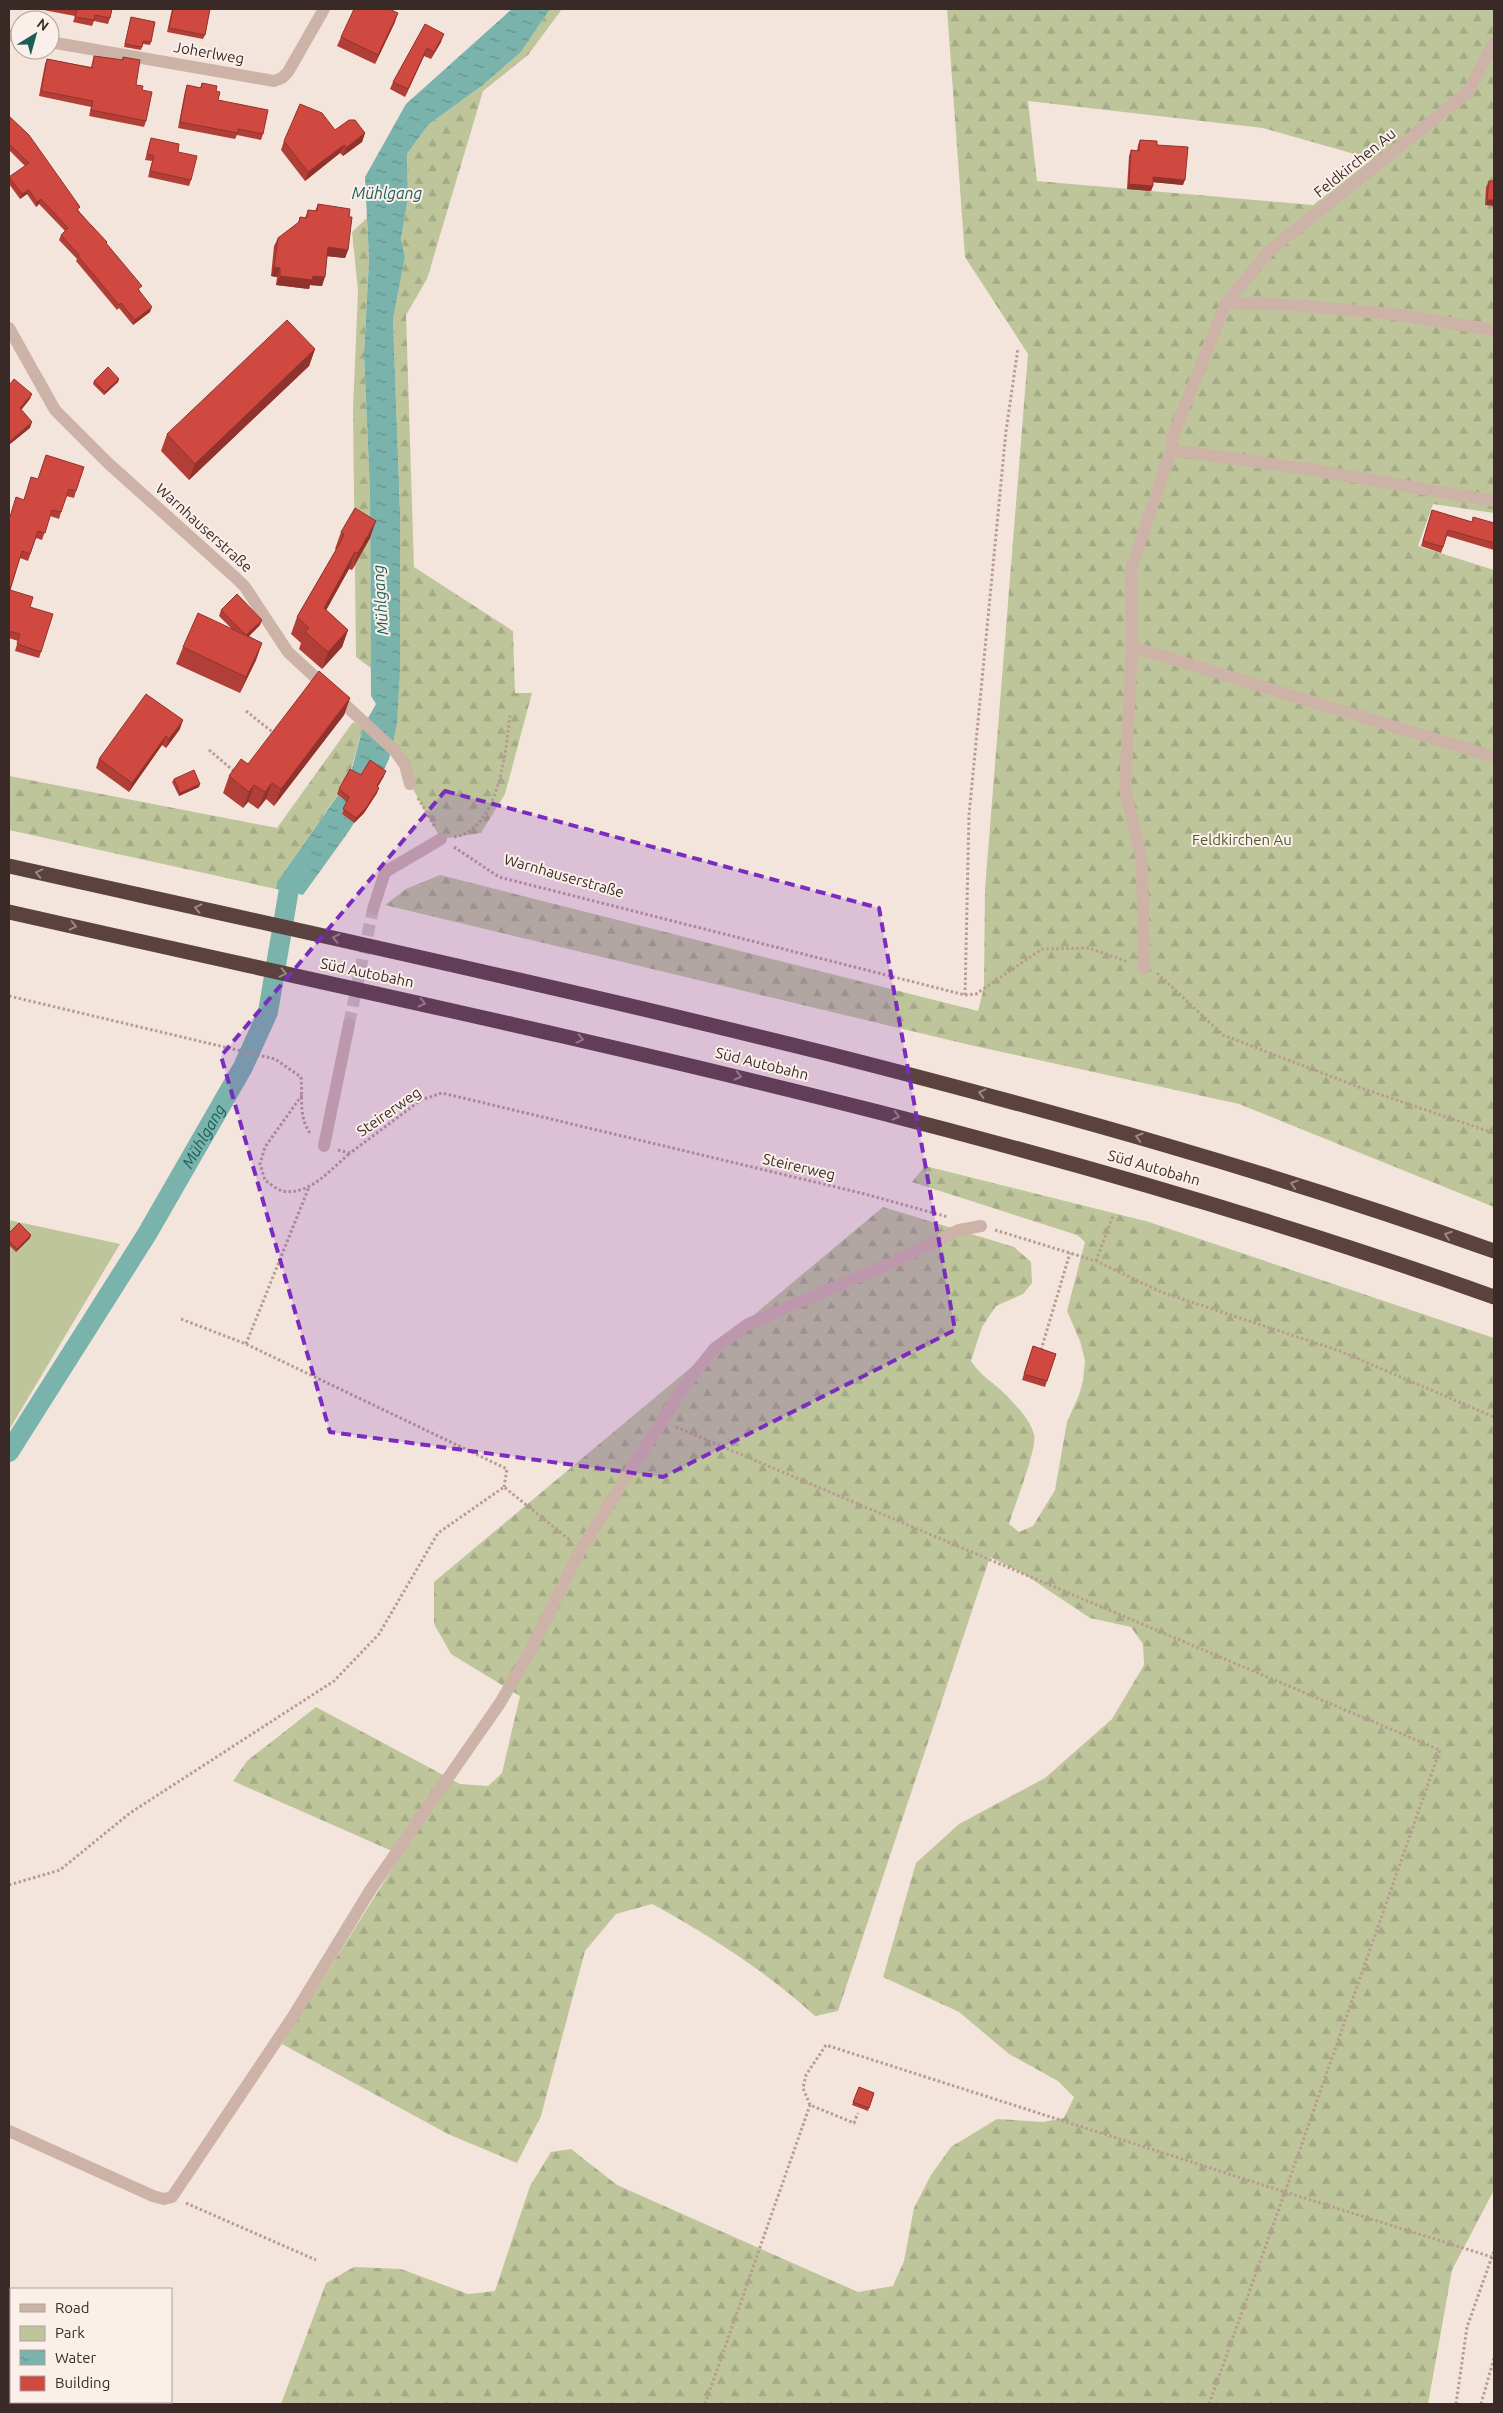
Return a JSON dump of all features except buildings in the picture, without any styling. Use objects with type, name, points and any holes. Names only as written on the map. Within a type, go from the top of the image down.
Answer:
[{"type":"highway","name":"Süd Autobahn","points":[[9,866],[383,948],[687,1019],[992,1095],[1198,1154],[1404,1219],[1494,1251]]},
{"type":"highway","name":"Süd Autobahn","points":[[9,912],[674,1060],[974,1136],[1180,1193],[1385,1258],[1494,1297]]},
{"type":"street","name":"Joherlweg","points":[[60,44],[274,81],[282,78],[288,72],[324,9]]},
{"type":"street","name":"Feldkirchen Au","points":[[1144,968],[1142,862],[1125,789],[1132,647],[1131,569],[1171,450],[1173,435],[1226,303],[1269,251],[1468,92],[1494,42]]},
{"type":"street","points":[[1226,303],[1294,306],[1392,314],[1494,330]]},
{"type":"street","name":"Warnhauserstraße","points":[[9,328],[56,410],[101,456],[245,587],[288,652],[363,719],[395,751],[405,766],[410,784]]},
{"type":"street","points":[[1171,450],[1307,469],[1494,501]]},
{"type":"street","points":[[1132,647],[1494,757]]},
{"type":"street","points":[[373,909],[385,872],[441,838]]},
{"type":"street","points":[[324,1146],[349,1024]]},
{"type":"street","points":[[9,2131],[153,2196],[164,2199],[172,2197],[294,2015],[371,1889],[500,1703],[532,1648],[581,1549],[684,1386],[714,1348],[748,1324],[896,1261],[960,1230],[980,1226]]},
{"type":"path","points":[[1018,348],[1006,431],[969,815],[965,995],[976,994],[1042,949]]},
{"type":"path","points":[[246,712],[277,735]]},
{"type":"path","points":[[441,838],[462,835],[478,823],[489,806],[499,786],[510,715]]},
{"type":"path","points":[[209,750],[237,773]]},
{"type":"path","name":"Warnhauserstraße","points":[[410,784],[441,838],[499,877],[965,995]]},
{"type":"path","points":[[9,996],[141,1026],[230,1050],[276,1059],[301,1077],[303,1095],[301,1113],[306,1127],[313,1138],[324,1146]]},
{"type":"path","points":[[1223,1035],[1364,1089],[1494,1133]]},
{"type":"path","name":"Steirerweg","points":[[324,1146],[350,1153],[421,1100],[442,1094],[861,1193],[927,1212]]},
{"type":"path","points":[[303,1095],[265,1147],[260,1164],[265,1180],[281,1191],[302,1191],[350,1153]]},
{"type":"path","points":[[246,1344],[308,1187]]},
{"type":"path","points":[[1096,1261],[1113,1216]]},
{"type":"path","points":[[980,1226],[1096,1261],[1161,1292],[1340,1351],[1494,1417]]},
{"type":"path","points":[[1041,1350],[1070,1253]]},
{"type":"path","points":[[9,1885],[60,1870],[130,1813],[334,1681],[379,1634],[438,1533],[504,1487],[507,1469],[246,1344],[181,1319]]},
{"type":"path","points":[[662,1420],[1440,1750],[1209,2404]]},
{"type":"path","points":[[504,1487],[581,1549]]},
{"type":"path","points":[[858,2114],[854,2123],[810,2105],[802,2088],[806,2075],[826,2045],[1492,2257]]},
{"type":"path","points":[[705,2404],[810,2105]]},
{"type":"path","points":[[172,2197],[316,2260]]},
{"type":"path","points":[[1456,2404],[1467,2327],[1494,2251]]},
{"type":"path","points":[[1481,2404],[1494,2358]]},
{"type":"highlighted area","points":[[445,791],[879,908],[955,1330],[663,1477],[330,1432],[221,1056]]},
{"type":"green space","points":[[550,9],[562,9],[528,55],[483,91],[427,279],[406,315],[414,567],[513,631],[515,693],[532,693],[505,794],[481,833],[441,839],[410,784],[392,743],[397,724],[400,511],[393,319],[405,257],[401,239],[408,198],[407,154],[428,125],[483,85],[521,52]]},
{"type":"green space","name":"Feldkirchen Au","points":[[947,9],[1494,9],[1494,513],[1433,504],[1418,546],[1494,570],[1494,1207],[1239,1104],[970,1045],[385,905],[406,889],[440,875],[978,1011],[984,987],[985,889],[1028,354],[965,257]],"holes":[[[1028,101],[1263,128],[1372,159],[1313,205],[1037,181]]]},
{"type":"green space","points":[[367,218],[369,260],[364,354],[370,491],[371,668],[356,657],[353,409],[358,291],[352,232]]},
{"type":"green space","points":[[353,722],[363,727],[348,780],[277,882],[276,889],[9,830],[9,776],[277,828]]},
{"type":"green space","points":[[925,1166],[1149,1222],[1494,1338],[1494,2190],[1452,2270],[1428,2404],[281,2404],[326,2283],[354,2267],[401,2269],[468,2294],[495,2291],[530,2186],[551,2152],[571,2149],[617,2185],[858,2292],[893,2286],[904,2261],[914,2208],[931,2175],[951,2147],[997,2119],[1043,2122],[1064,2118],[1074,2097],[1058,2081],[1009,2054],[959,2012],[883,1977],[916,1863],[959,1824],[1045,1778],[1112,1719],[1144,1665],[1143,1644],[1131,1627],[1090,1618],[1024,1574],[990,1557],[838,2011],[815,2016],[777,1984],[737,1955],[652,1904],[616,1914],[585,1951],[541,2116],[517,2163],[450,2135],[282,2044],[401,1855],[233,1781],[247,1761],[316,1707],[460,1784],[488,1786],[502,1773],[520,1696],[451,1654],[434,1624],[434,1582],[883,1207],[1014,1247],[1031,1262],[1032,1283],[1023,1294],[996,1306],[982,1327],[971,1361],[1015,1405],[1032,1428],[1034,1441],[1032,1451],[1009,1524],[1019,1532],[1033,1526],[1055,1490],[1067,1422],[1083,1381],[1085,1361],[1080,1341],[1067,1311],[1085,1242],[1077,1235],[912,1182]]},
{"type":"green space","points":[[9,1220],[120,1244],[9,1430]]},
{"type":"water","name":"Mühlgang","points":[[512,9],[550,9],[521,52],[483,85],[428,125],[407,154],[408,198],[401,239],[405,257],[393,319],[400,511],[400,669],[397,724],[389,759],[382,774],[358,781],[350,776],[363,727],[376,704],[371,696],[370,491],[364,354],[369,260],[365,177],[406,104]]},
{"type":"water","points":[[338,795],[348,802],[342,814],[354,823],[349,831],[303,895],[276,889],[277,882]]},
{"type":"waterway","name":"Mühlgang","points":[[9,1452],[147,1234],[243,1067],[268,1012],[290,883],[300,868]]},
{"type":"tunnel","points":[[349,1024],[373,909]]}]
